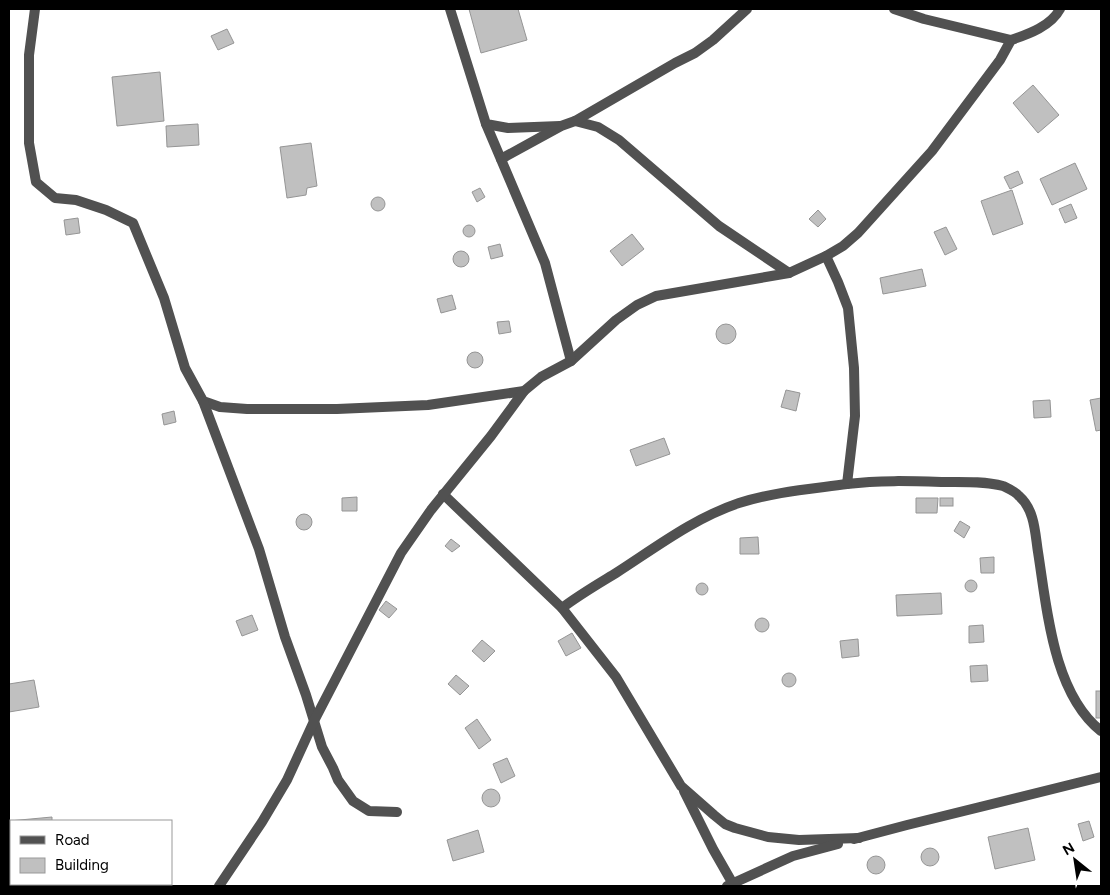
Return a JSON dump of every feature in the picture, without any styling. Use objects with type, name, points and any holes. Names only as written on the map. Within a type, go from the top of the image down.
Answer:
[{"type":"street","points":[[35,9],[29,55],[29,143],[36,182],[55,198],[76,200],[133,222],[164,298],[185,368],[203,402],[259,549],[285,637],[322,747],[338,780],[353,801],[369,812],[397,812]]},
{"type":"street","points":[[450,9],[486,124],[545,264],[571,361]]},
{"type":"street","points":[[501,159],[561,126],[575,121],[694,53],[713,40],[747,9]]},
{"type":"street","points":[[894,9],[1011,40],[1034,32],[1057,14],[1060,9]]},
{"type":"street","points":[[219,886],[288,780],[314,719],[402,553],[443,494],[491,436],[524,391],[541,377],[571,361],[616,320],[636,306],[656,296],[789,273],[843,246],[858,233],[932,152],[1000,60],[1011,40]]},
{"type":"street","points":[[575,121],[598,127],[619,140],[719,226],[789,273]]},
{"type":"street","points":[[486,124],[508,128],[561,126]]},
{"type":"street","points":[[826,256],[848,308],[854,368],[855,416],[847,484]]},
{"type":"street","points":[[203,402],[220,407],[246,409],[346,408],[428,405],[524,391]]},
{"type":"street","points":[[562,608],[648,550],[710,515],[766,496],[847,484],[910,481],[970,482],[1003,486],[1020,496],[1032,516],[1054,646],[1072,694],[1081,710],[1101,731]]},
{"type":"street","points":[[443,494],[562,608],[616,677],[681,786],[731,885],[793,856],[1101,778]]},
{"type":"street","points":[[681,786],[725,824],[735,828],[768,837],[799,840],[859,838]]},
{"type":"building","points":[[469,9],[518,9],[527,40],[481,53]]},
{"type":"building","points":[[227,29],[234,43],[218,50],[211,36]]},
{"type":"building","points":[[160,72],[164,121],[117,126],[112,77]]},
{"type":"building","points":[[1033,85],[1059,115],[1038,133],[1013,103]]},
{"type":"building","points":[[198,124],[199,145],[167,147],[166,126]]},
{"type":"building","points":[[311,143],[317,186],[307,188],[306,195],[287,198],[280,147]]},
{"type":"building","points":[[1075,163],[1087,189],[1052,205],[1040,179]]},
{"type":"building","points":[[1018,171],[1023,183],[1010,189],[1004,177]]},
{"type":"building","points":[[480,188],[485,197],[477,202],[472,192]]},
{"type":"building","points":[[1012,190],[1023,224],[993,235],[981,201]]},
{"type":"building","points":[[378,197],[383,199],[385,204],[383,209],[378,211],[373,209],[371,204],[373,199]]},
{"type":"building","points":[[1071,204],[1077,218],[1065,223],[1059,209]]},
{"type":"building","points":[[818,210],[826,219],[818,227],[809,219]]},
{"type":"building","points":[[78,218],[80,233],[66,235],[64,220]]},
{"type":"building","points":[[469,225],[475,231],[469,237],[463,231]]},
{"type":"building","points":[[946,227],[957,249],[945,255],[934,232]]},
{"type":"building","points":[[632,234],[644,249],[622,266],[610,251]]},
{"type":"building","points":[[500,244],[503,256],[491,259],[488,247]]},
{"type":"building","points":[[461,251],[469,259],[461,267],[453,259]]},
{"type":"building","points":[[922,269],[926,286],[883,294],[880,278]]},
{"type":"building","points":[[452,295],[456,309],[441,313],[437,299]]},
{"type":"building","points":[[509,321],[511,332],[499,334],[497,322]]},
{"type":"building","points":[[726,324],[733,327],[736,334],[733,341],[726,344],[719,341],[716,334],[719,327]]},
{"type":"building","points":[[472,352],[478,352],[483,357],[481,366],[472,368],[467,363],[467,357]]},
{"type":"building","points":[[786,390],[800,393],[796,411],[781,407]]},
{"type":"building","points":[[1101,398],[1101,430],[1096,431],[1090,400]]},
{"type":"building","points":[[1050,400],[1051,417],[1034,418],[1033,401]]},
{"type":"building","points":[[174,411],[176,422],[164,425],[162,414]]},
{"type":"building","points":[[664,438],[670,454],[636,466],[630,450]]},
{"type":"building","points":[[357,497],[357,511],[342,511],[342,498]]},
{"type":"building","points":[[916,498],[938,498],[937,513],[916,513]]},
{"type":"building","points":[[940,498],[953,498],[953,506],[940,506]]},
{"type":"building","points":[[304,514],[312,522],[304,530],[296,522]]},
{"type":"building","points":[[960,521],[970,527],[964,538],[954,531]]},
{"type":"building","points":[[758,537],[759,554],[740,554],[740,538]]},
{"type":"building","points":[[451,539],[460,546],[452,552],[445,546]]},
{"type":"building","points":[[994,557],[994,573],[981,573],[980,558]]},
{"type":"building","points":[[971,580],[977,586],[971,592],[965,586]]},
{"type":"building","points":[[700,583],[704,583],[708,589],[704,595],[700,595],[696,591],[696,587]]},
{"type":"building","points":[[941,593],[942,614],[897,616],[896,595]]},
{"type":"building","points":[[386,601],[397,609],[389,618],[379,610]]},
{"type":"building","points":[[252,615],[258,630],[242,636],[236,621]]},
{"type":"building","points":[[759,618],[765,618],[769,625],[765,632],[759,632],[755,628],[755,622]]},
{"type":"building","points":[[983,625],[984,642],[969,643],[969,626]]},
{"type":"building","points":[[572,633],[581,648],[566,656],[558,641]]},
{"type":"building","points":[[858,639],[859,656],[842,658],[840,641]]},
{"type":"building","points":[[482,640],[495,651],[484,662],[472,651]]},
{"type":"building","points":[[987,665],[988,681],[971,682],[970,666]]},
{"type":"building","points":[[789,673],[794,675],[796,680],[794,685],[789,687],[784,685],[782,680],[784,675]]},
{"type":"building","points":[[456,675],[469,686],[460,695],[448,684]]},
{"type":"building","points":[[34,680],[39,707],[9,712],[9,684]]},
{"type":"building","points":[[1096,691],[1101,691],[1101,718],[1096,718]]},
{"type":"building","points":[[477,719],[491,740],[479,749],[465,728]]},
{"type":"building","points":[[507,758],[515,776],[501,783],[493,764]]},
{"type":"building","points":[[491,789],[497,792],[500,798],[497,804],[491,807],[485,804],[482,798],[485,792]]},
{"type":"building","points":[[52,817],[52,820],[20,820]]},
{"type":"building","points":[[10,821],[10,866],[9,866]]},
{"type":"building","points":[[1089,821],[1094,837],[1083,841],[1078,824]]},
{"type":"building","points":[[1028,828],[1035,860],[995,869],[988,837]]},
{"type":"building","points":[[478,830],[484,852],[453,861],[447,840]]},
{"type":"building","points":[[930,848],[936,851],[939,857],[936,863],[930,866],[924,863],[921,857],[924,851]]},
{"type":"building","points":[[876,856],[882,859],[885,865],[882,871],[876,874],[870,871],[867,865],[870,859]]}]
